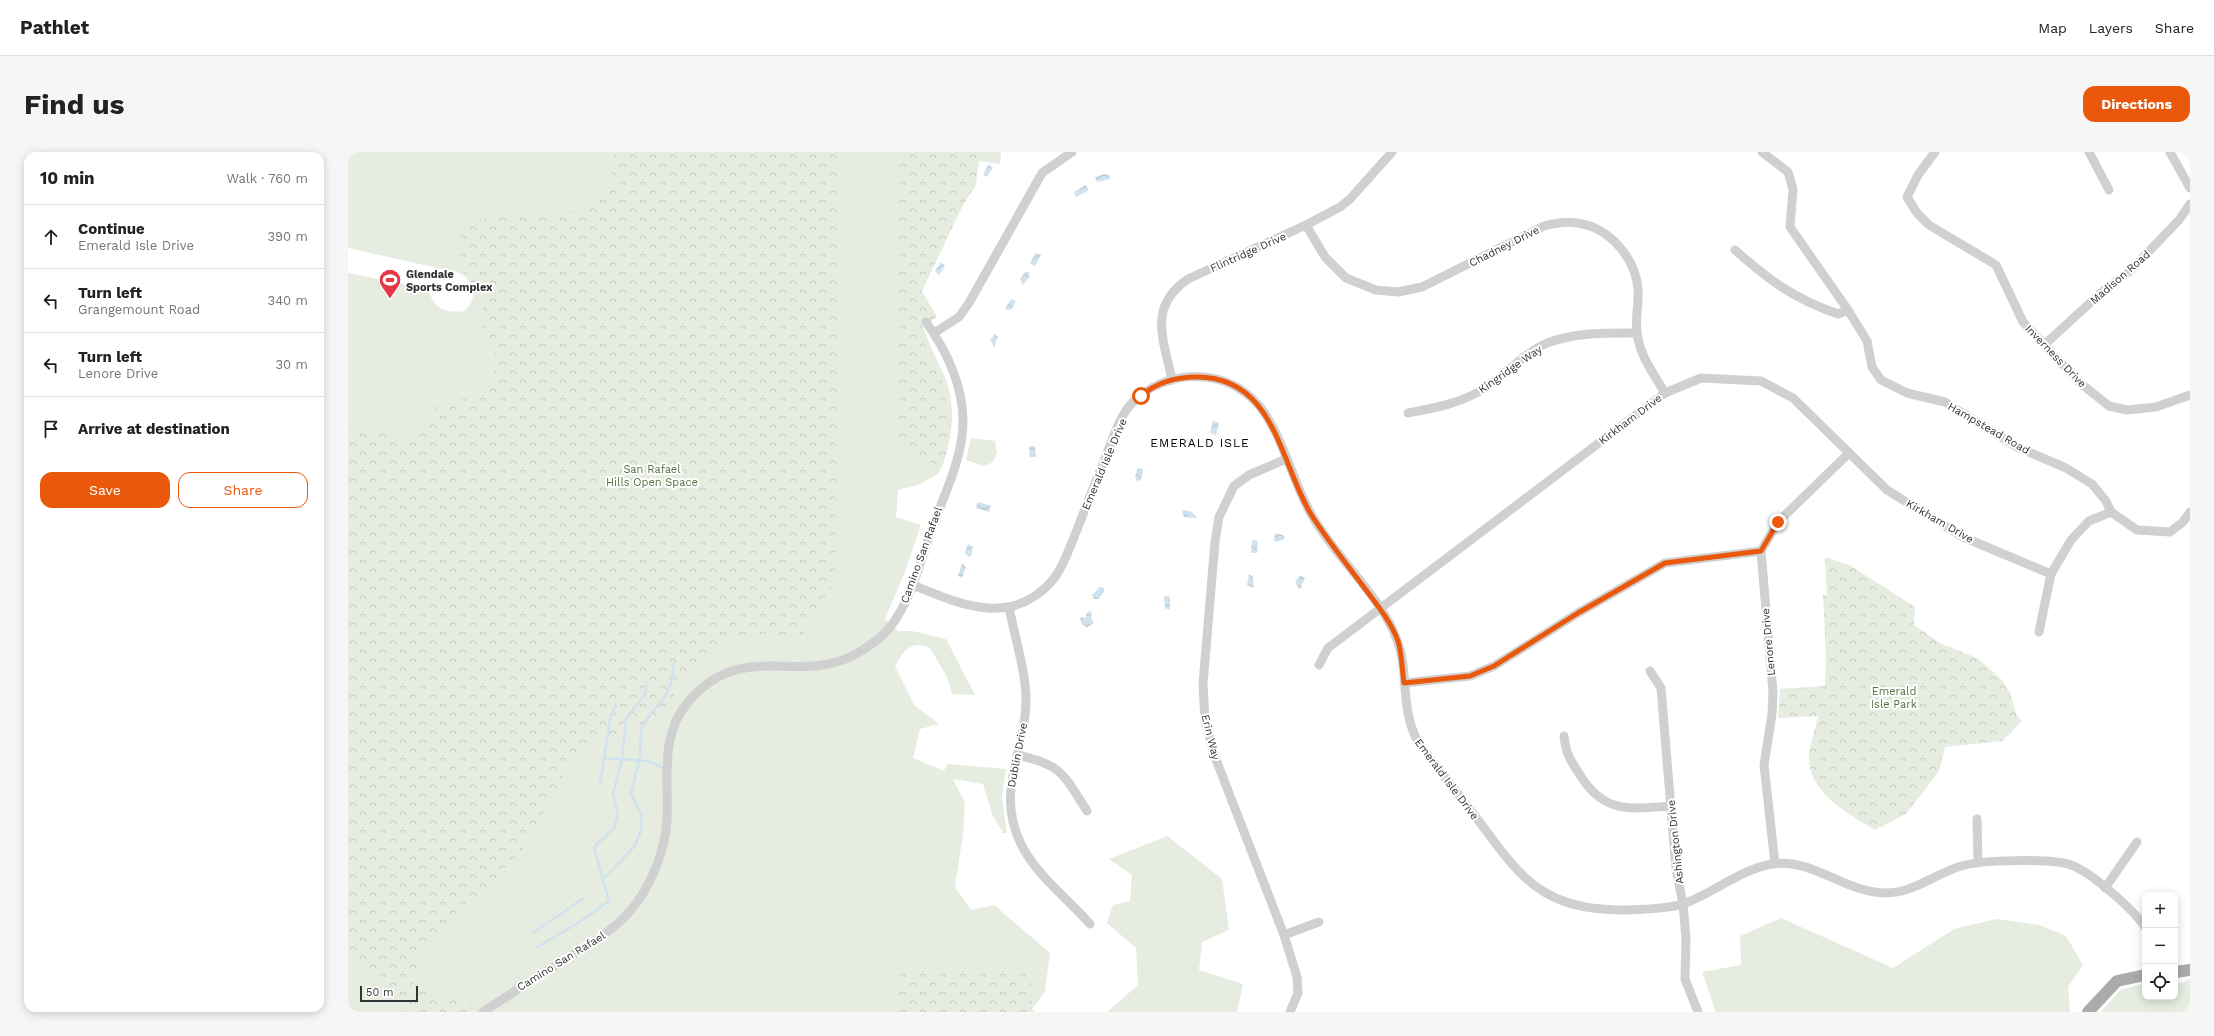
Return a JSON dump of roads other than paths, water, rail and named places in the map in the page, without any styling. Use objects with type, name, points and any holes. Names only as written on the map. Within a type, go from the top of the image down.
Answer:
[{"type":"main road","points":[[2178,972],[2190,970]]},
{"type":"main road","points":[[2088,1012],[2117,981],[2142,976]]},
{"type":"street","points":[[934,333],[959,317],[970,303],[1042,173],[1072,152]]},
{"type":"street","name":"Flintridge Drive","points":[[1172,380],[1161,323],[1166,302],[1174,290],[1188,279],[1306,225],[1350,199],[1392,152]]},
{"type":"street","name":"Hampstead Road","points":[[1762,152],[1788,172],[1793,189],[1790,227],[1848,310],[1867,341],[1872,367],[1880,380],[1907,393],[1944,402],[2017,447],[2066,468],[2092,484],[2106,501],[2111,512],[2137,530],[2170,532],[2183,522],[2190,512]]},
{"type":"street","name":"Inverness Drive","points":[[1935,152],[1918,175],[1907,197],[1916,213],[1930,225],[1996,265],[2023,322],[2079,382],[2109,406],[2127,410],[2156,407],[2190,394]]},
{"type":"street","points":[[2089,152],[2109,190]]},
{"type":"street","points":[[2170,152],[2190,188]]},
{"type":"street","name":"Madison Road","points":[[2044,345],[2103,291],[2130,271],[2179,220],[2190,204]]},
{"type":"street","name":"Chadney Drive","points":[[1306,225],[1325,257],[1346,278],[1376,290],[1398,292],[1422,287],[1544,226],[1561,222],[1578,223],[1600,231],[1619,245],[1628,258],[1634,271],[1638,289],[1637,333],[1644,358],[1665,393]]},
{"type":"street","points":[[1734,250],[1768,279],[1794,296],[1838,314],[1848,310]]},
{"type":"street","name":"Camino San Rafael","points":[[483,1012],[598,939],[627,914],[638,901],[654,872],[665,832],[666,756],[671,733],[683,709],[698,692],[716,678],[737,669],[766,665],[824,665],[852,656],[872,644],[892,626],[912,585],[956,460],[962,434],[962,407],[957,381],[934,333],[926,322]]},
{"type":"street","name":"Kingridge Way","points":[[1408,413],[1460,401],[1480,391],[1531,351],[1560,339],[1585,334],[1637,333]]},
{"type":"street","name":"Emerald Isle Drive","points":[[912,585],[969,606],[992,609],[1009,607],[1036,596],[1056,577],[1064,564],[1115,432],[1132,403],[1144,393],[1172,380],[1183,377],[1214,379],[1239,388],[1260,406],[1273,428],[1311,514],[1380,609],[1398,642],[1408,720],[1418,742],[1508,858],[1534,885],[1563,901],[1589,908],[1632,910],[1683,904],[1744,873],[1775,864],[1796,865],[1813,869],[1851,887],[1868,892],[1885,893],[1909,889],[1961,866],[1978,863],[2050,862],[2069,864],[2084,871],[2135,914],[2142,923]]},
{"type":"street","name":"Kirkham Drive","points":[[1319,665],[1328,648],[1665,393],[1701,378],[1761,381],[1793,398],[1887,490],[1963,537],[2051,574]]},
{"type":"street","points":[[1404,683],[1470,676],[1494,666],[1578,613],[1665,563],[1761,551],[1778,522],[1849,453]]},
{"type":"street","name":"Erin Way","points":[[1286,459],[1249,475],[1234,486],[1219,517],[1215,542],[1203,684],[1205,721],[1215,757],[1284,935],[1297,976],[1298,993],[1290,1012]]},
{"type":"street","points":[[2039,632],[2051,574],[2071,540],[2089,521],[2111,512]]},
{"type":"street","name":"Lenore Drive","points":[[1761,551],[1772,693],[1772,714],[1764,765],[1775,864]]},
{"type":"street","name":"Dublin Drive","points":[[1009,607],[1026,693],[1026,709],[1010,787],[1011,816],[1021,844],[1035,865],[1090,924]]},
{"type":"street","name":"Ashington Drive","points":[[1650,671],[1661,688],[1676,869],[1683,904],[1686,939],[1685,979],[1698,1012]]},
{"type":"street","points":[[1564,736],[1566,754],[1588,789],[1601,800],[1615,806],[1631,809],[1670,806]]},
{"type":"street","points":[[1017,755],[1042,761],[1064,776],[1087,811]]},
{"type":"street","points":[[1977,819],[1978,863]]},
{"type":"street","points":[[2105,888],[2137,842]]},
{"type":"street","points":[[1284,935],[1319,922]]},
{"type":"water","points":[[988,165],[993,167],[987,177],[983,175]]},
{"type":"water","points":[[1105,174],[1109,175],[1110,179],[1097,182],[1095,177]]},
{"type":"water","points":[[1086,185],[1089,190],[1076,197],[1074,192]]},
{"type":"water","points":[[1035,253],[1041,255],[1035,266],[1030,264]]},
{"type":"water","points":[[941,262],[945,266],[939,275],[935,271]]},
{"type":"water","points":[[1025,272],[1029,272],[1030,276],[1023,285],[1020,279]]},
{"type":"water","points":[[1011,299],[1016,301],[1012,309],[1007,310],[1005,309]]},
{"type":"water","points":[[995,334],[998,337],[994,347],[990,340]]},
{"type":"water","points":[[1213,421],[1219,423],[1216,435],[1210,433]]},
{"type":"water","points":[[1029,446],[1035,446],[1036,457],[1030,457]]},
{"type":"water","points":[[1141,468],[1143,470],[1141,480],[1137,481],[1135,478],[1137,469]]},
{"type":"water","points":[[978,502],[991,506],[989,512],[976,508]]},
{"type":"water","points":[[1184,510],[1192,512],[1197,518],[1184,517],[1182,512]]},
{"type":"water","points":[[1275,533],[1283,535],[1285,539],[1276,542],[1274,541]]},
{"type":"water","points":[[1252,540],[1258,541],[1257,553],[1251,553]]},
{"type":"water","points":[[968,544],[973,547],[971,556],[969,557],[965,553]]},
{"type":"water","points":[[962,563],[966,567],[962,578],[958,576]]},
{"type":"water","points":[[1249,574],[1253,577],[1254,588],[1247,585]]},
{"type":"water","points":[[1301,575],[1305,578],[1302,587],[1299,589],[1295,581]]},
{"type":"water","points":[[1100,587],[1104,588],[1104,592],[1098,599],[1094,599],[1092,595]]},
{"type":"water","points":[[1164,597],[1170,597],[1170,610],[1165,608]]},
{"type":"water","points":[[1089,611],[1092,613],[1091,618],[1094,623],[1086,628],[1082,625],[1080,619],[1082,617],[1086,618],[1086,614]]},
{"type":"waterway","points":[[603,879],[634,847],[642,829],[641,814],[631,793],[639,762],[642,726],[665,696],[672,681],[674,663]]},
{"type":"waterway","points":[[536,948],[581,921],[609,901],[594,847],[614,828],[618,814],[613,794],[622,759],[626,719],[645,694],[646,685]]},
{"type":"waterway","points":[[600,783],[611,716],[616,704]]},
{"type":"waterway","points":[[605,758],[649,761],[665,769]]},
{"type":"waterway","points":[[534,932],[584,898]]},
{"type":"place","name":"Glendale Sports Complex","points":[[390,300]]},
{"type":"district","name":"EMERALD ISLE","points":[[1200,443]]},
{"type":"park label","name":"San Rafael Hills Open Space","points":[[652,475]]},
{"type":"park label","name":"Emerald Isle Park","points":[[1894,697]]}]
